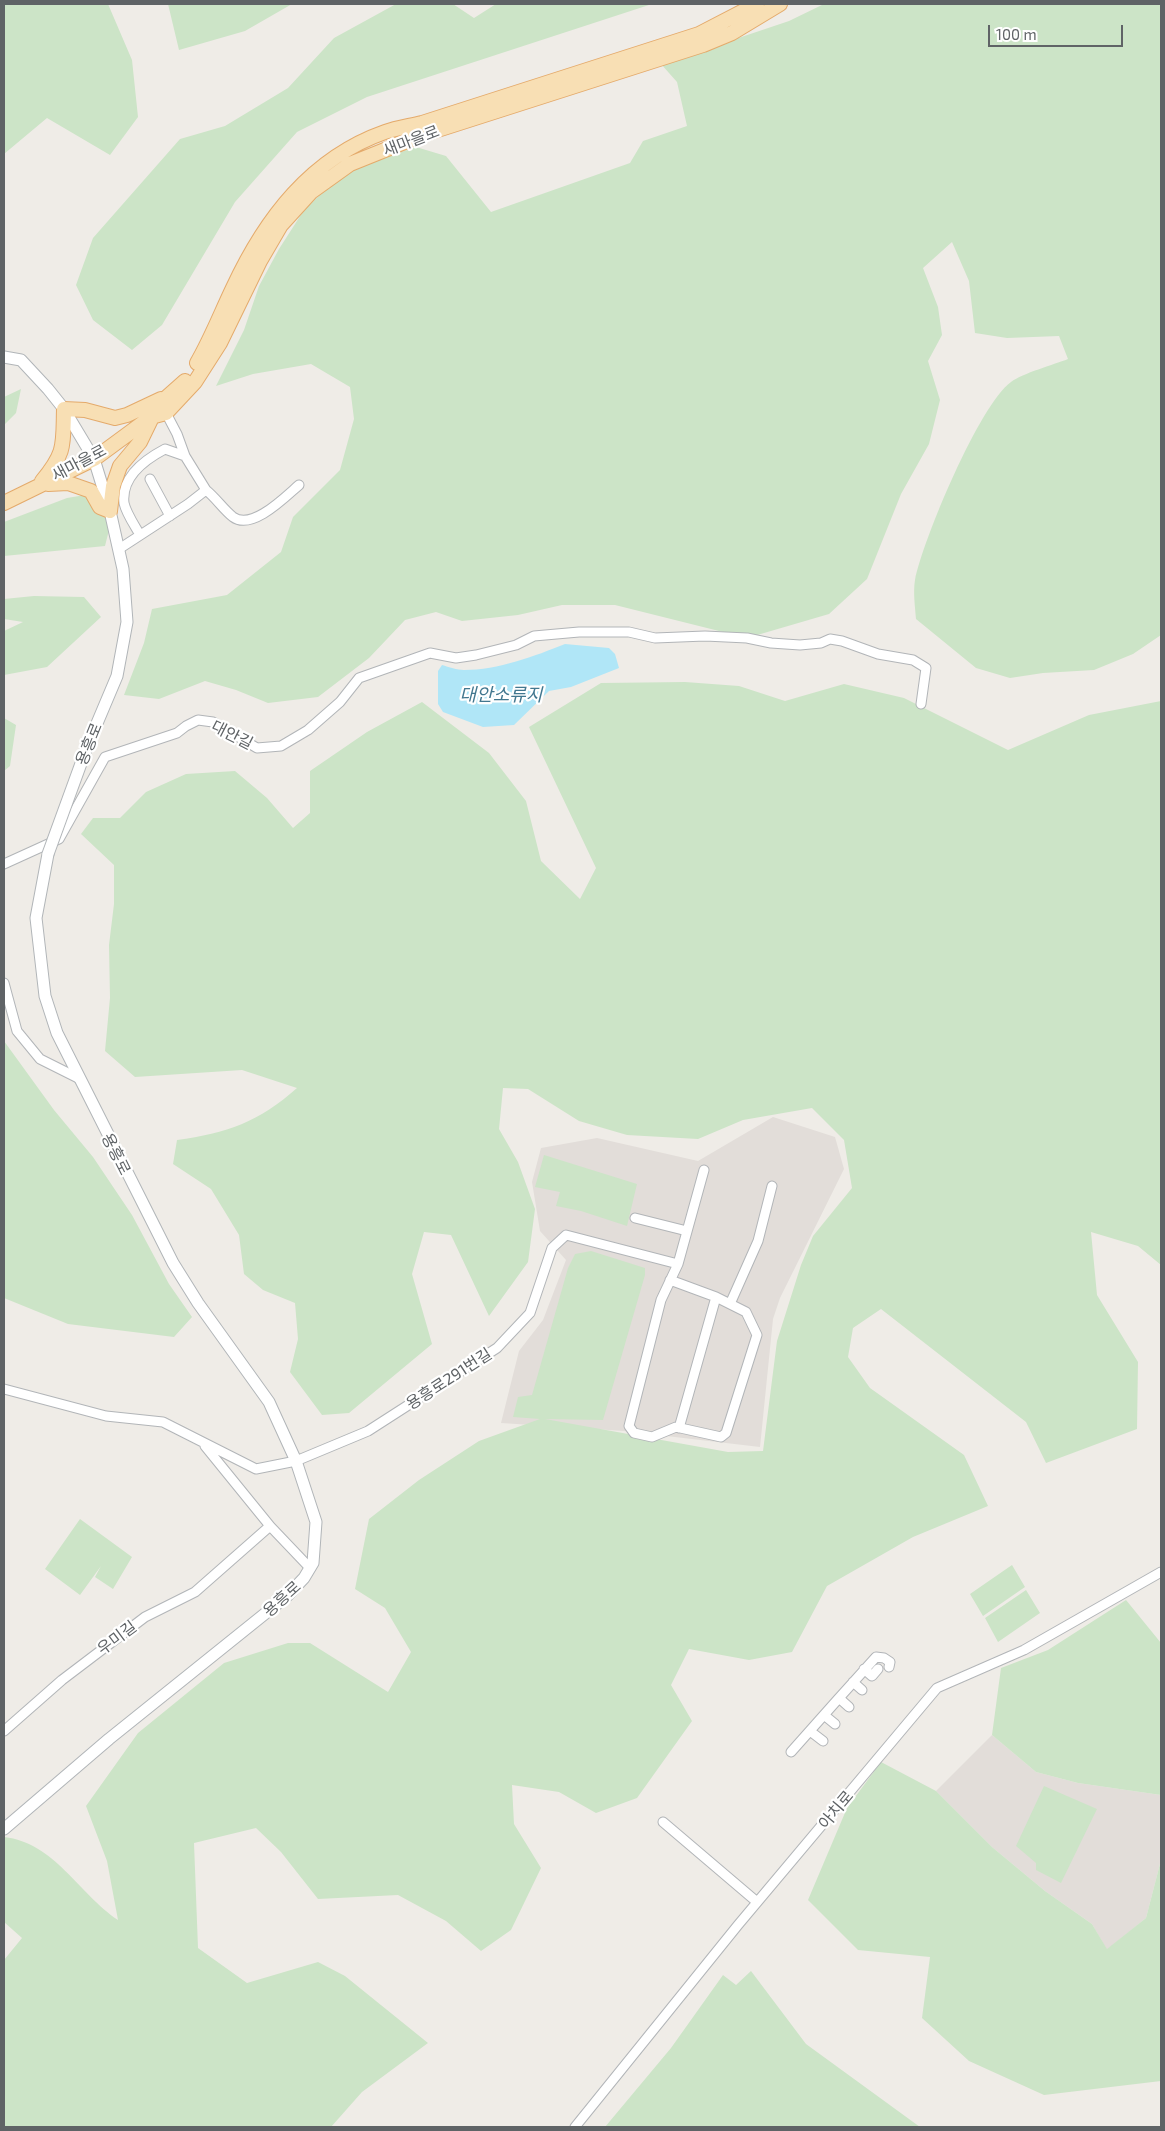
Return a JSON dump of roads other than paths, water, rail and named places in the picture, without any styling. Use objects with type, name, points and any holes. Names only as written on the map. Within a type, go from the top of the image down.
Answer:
[{"type":"main road","name":"새마을로","points":[[151,417],[158,404],[183,383],[198,362],[238,277],[257,242],[281,205],[318,170],[350,149],[385,132],[699,34],[756,4]]},
{"type":"main road","name":"새마을로","points":[[4,503],[94,459],[151,417],[166,413],[195,382],[220,343],[280,224],[311,192],[350,164],[422,135],[703,45],[732,33],[780,4]]},
{"type":"main road","name":"용흥로","points":[[4,357],[20,360],[64,409],[94,459],[119,548],[123,568],[127,622],[117,676],[87,747],[48,854],[36,918],[45,996],[57,1034],[172,1263],[198,1303],[269,1402],[296,1461],[316,1522],[313,1563],[304,1578],[287,1596],[103,1744],[4,1829]]},
{"type":"main road","points":[[40,484],[56,465],[61,453],[64,440],[64,409],[85,410],[115,418],[127,415],[166,397]]},
{"type":"main road","points":[[40,484],[68,483],[91,491],[100,507],[110,511],[113,486],[120,466],[140,442],[151,417]]},
{"type":"street","points":[[166,413],[178,434],[185,456],[206,490],[218,499],[234,517],[244,521],[262,515],[299,486]]},
{"type":"street","points":[[140,535],[124,503],[128,481],[138,468],[165,449],[185,456]]},
{"type":"street","points":[[150,479],[170,516]]},
{"type":"street","points":[[119,548],[170,516],[206,490]]},
{"type":"street","name":"대안길","points":[[4,864],[59,838],[105,756],[177,733],[198,720],[214,722],[256,748],[280,746],[308,730],[340,702],[359,678],[430,653],[456,658],[516,645],[534,636],[579,632],[629,632],[655,638],[705,636],[747,638],[771,643],[800,645],[830,640],[842,641],[878,654],[914,660],[926,668],[921,704]]},
{"type":"street","points":[[4,983],[17,1031],[40,1059],[78,1078]]},
{"type":"street","points":[[670,1280],[716,1297],[746,1312],[757,1336],[726,1433],[721,1437],[679,1428],[652,1437],[634,1433],[629,1426],[661,1300],[670,1280],[678,1264],[704,1170]]},
{"type":"street","points":[[730,1304],[758,1242],[772,1186]]},
{"type":"street","points":[[635,1218],[687,1231]]},
{"type":"street","name":"용흥로291번길","points":[[4,1388],[106,1416],[163,1422],[256,1469],[296,1461],[368,1431],[497,1348],[530,1313],[552,1248],[566,1235],[678,1264]]},
{"type":"street","points":[[679,1428],[716,1297]]},
{"type":"street","points":[[201,1442],[270,1526],[310,1568]]},
{"type":"street","name":"우미길","points":[[4,1731],[62,1680],[145,1617],[195,1592],[270,1526]]},
{"type":"street","name":"아치로","points":[[574,2127],[757,1902],[937,1688],[1024,1650],[1161,1572]]},
{"type":"street","points":[[791,1752],[864,1668],[876,1657],[884,1658],[890,1662],[889,1668]]},
{"type":"street","points":[[864,1668],[872,1676],[878,1669]]},
{"type":"street","points":[[853,1682],[862,1690]]},
{"type":"street","points":[[838,1698],[849,1707]]},
{"type":"street","points":[[824,1715],[835,1724]]},
{"type":"street","points":[[810,1731],[823,1742]]},
{"type":"street","points":[[663,1822],[757,1902]]},
{"type":"water","name":"대안소류지","points":[[565,644],[609,648],[615,654],[619,668],[571,687],[549,691],[514,725],[483,727],[443,712],[438,704],[438,671],[442,665],[461,670],[490,668],[529,658]]}]
